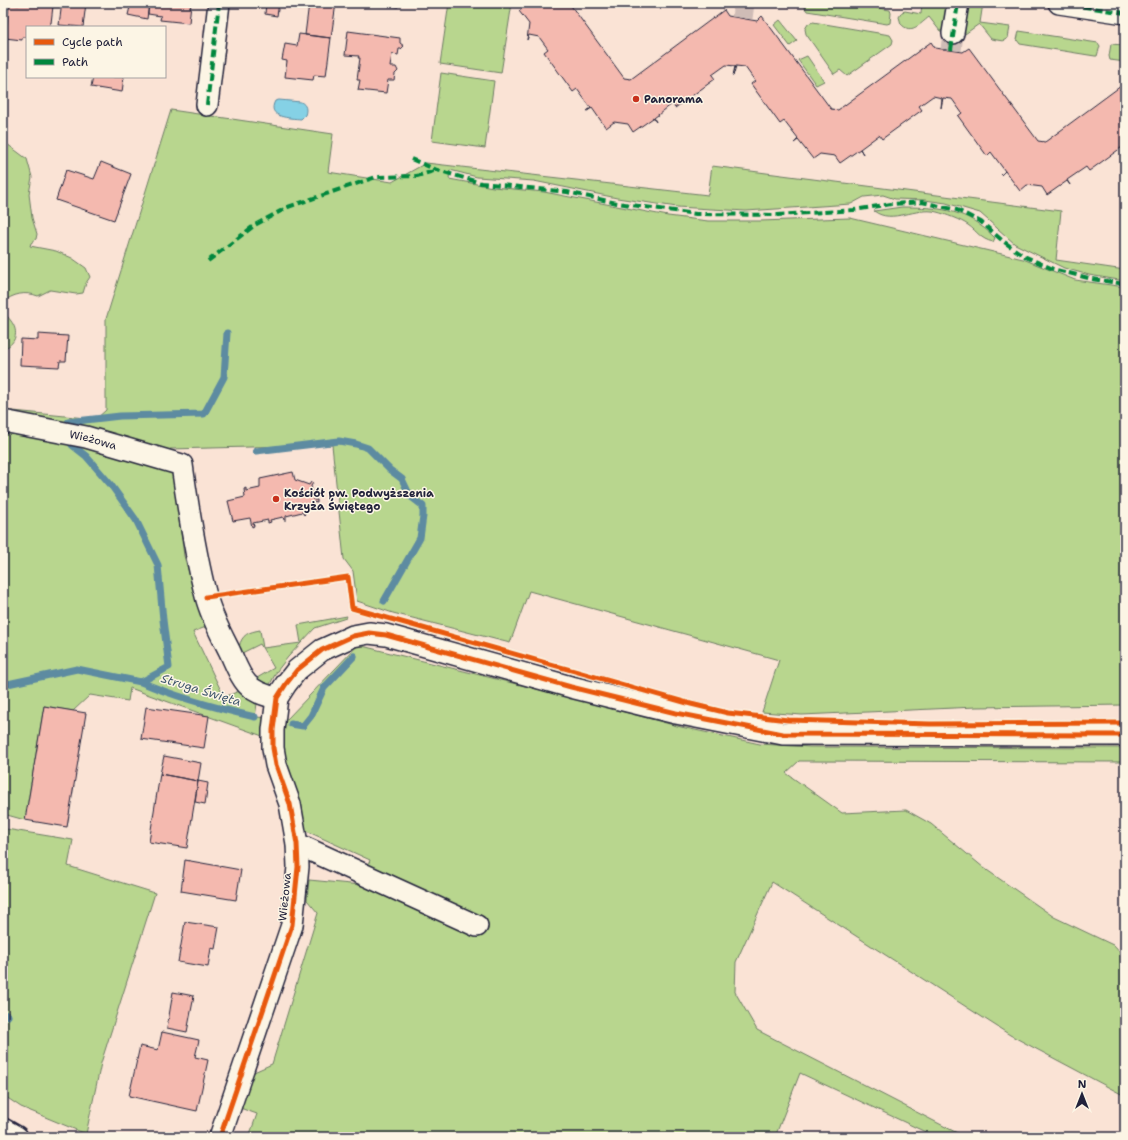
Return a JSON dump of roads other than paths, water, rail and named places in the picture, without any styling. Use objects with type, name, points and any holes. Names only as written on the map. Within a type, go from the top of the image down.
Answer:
[{"type":"street","points":[[206,105],[219,3]]},
{"type":"street","points":[[953,33],[958,3]]},
{"type":"street","points":[[1059,3],[1125,13]]},
{"type":"street","name":"Wieżowa","points":[[3,421],[47,428],[86,437],[182,465],[190,516],[206,597],[216,625],[241,676],[248,685],[257,692],[266,696],[277,698],[273,730],[274,754],[276,765],[290,804],[298,844],[298,867],[292,925],[220,1137]]},
{"type":"street","points":[[277,698],[298,670],[322,650],[353,636],[369,634],[386,635],[571,687],[676,713],[783,734],[1125,735]]},
{"type":"street","points":[[298,844],[477,926]]},
{"type":"street","points":[[3,1129],[17,1137]]},
{"type":"water","points":[[275,101],[301,102],[306,107],[305,115],[301,119],[276,114],[273,107]]},
{"type":"waterway","points":[[3,685],[77,669],[141,682],[169,667],[158,565],[136,520],[111,485],[86,456],[72,445],[64,432],[68,422],[120,416],[204,414],[224,377],[227,333]]},
{"type":"waterway","name":"Struga Święta","points":[[256,451],[339,441],[356,444],[368,448],[390,470],[402,479],[410,496],[423,506],[420,538],[384,601]]},
{"type":"waterway","name":"Struga Święta","points":[[291,724],[303,726],[311,716],[324,688],[354,656]]},
{"type":"waterway","name":"Struga Święta","points":[[141,682],[197,702],[255,717]]},
{"type":"waterway","points":[[3,1013],[8,1016]]},
{"type":"tunnel","points":[[742,18],[744,3]]},
{"type":"tunnel","points":[[951,50],[953,33]]},
{"type":"place","name":"Panorama","points":[[636,99]]},
{"type":"place","name":"Kościół pw. Podwyższenia Krzyża Świętego","points":[[276,499]]}]
